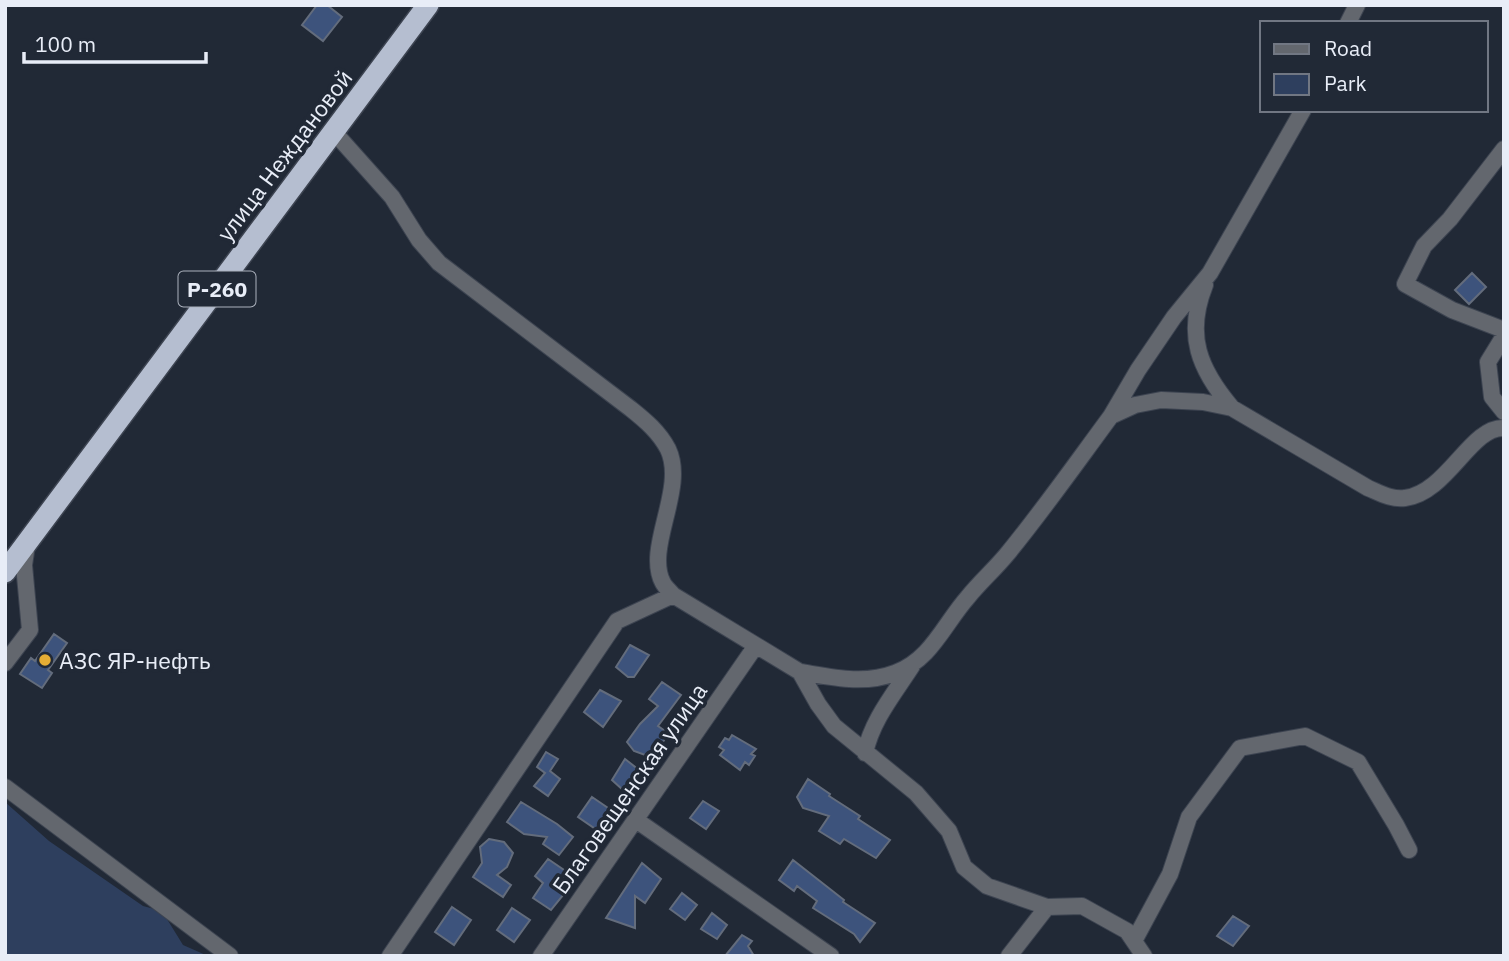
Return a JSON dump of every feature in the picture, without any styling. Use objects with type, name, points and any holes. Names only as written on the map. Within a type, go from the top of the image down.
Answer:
[{"type":"highway","name":"улица Неждановой","points":[[5,572],[428,5]]},
{"type":"street","points":[[1349,21],[1357,5]]},
{"type":"street","points":[[1232,408],[1211,383],[1201,358],[1195,331],[1198,303],[1210,273],[1302,112]]},
{"type":"street","points":[[334,132],[392,197],[419,240],[439,262],[621,400],[657,432],[669,451],[673,471],[659,561],[662,582],[673,595],[800,672],[842,679],[869,680],[894,674],[914,664],[927,653],[966,598],[1006,555],[1111,416],[1174,317],[1210,273]]},
{"type":"street","points":[[1504,149],[1450,219],[1424,246],[1405,284],[1452,310],[1504,330]]},
{"type":"street","points":[[1504,336],[1488,362],[1492,397],[1504,412]]},
{"type":"street","points":[[1111,416],[1135,405],[1161,400],[1203,402],[1232,408],[1368,488],[1390,497],[1404,498],[1419,494],[1440,481],[1486,433],[1504,428]]},
{"type":"street","points":[[5,663],[30,631],[24,565],[27,542]]},
{"type":"street","points":[[390,956],[617,621],[673,595]]},
{"type":"street","name":"Благовещенская улица","points":[[541,956],[755,647]]},
{"type":"street","points":[[865,753],[869,736],[914,664]]},
{"type":"street","points":[[800,672],[834,726],[916,793],[949,831],[964,867],[987,886],[1047,907],[1082,906],[1127,932],[1144,956]]},
{"type":"street","points":[[869,680],[887,705]]},
{"type":"street","points":[[1134,941],[1170,874],[1189,817],[1240,748],[1305,736],[1358,762],[1409,850]]},
{"type":"street","points":[[5,787],[230,956]]},
{"type":"street","points":[[636,820],[831,956]]},
{"type":"street","points":[[1009,956],[1047,907]]},
{"type":"green space","points":[[5,802],[49,841],[143,906],[162,911],[183,945],[208,956],[5,956]]},
{"type":"building","points":[[317,5],[327,5],[342,17],[323,41],[302,25]]},
{"type":"building","points":[[1472,273],[1486,287],[1469,304],[1455,290]]},
{"type":"building","name":"АЗС ЯР-нефть","points":[[54,634],[67,643],[48,670],[52,673],[42,688],[20,674],[31,658],[35,661]]},
{"type":"building","points":[[630,645],[649,655],[634,677],[628,677],[616,667]]},
{"type":"building","points":[[662,682],[681,695],[658,726],[668,733],[659,749],[655,746],[648,756],[634,751],[627,742],[658,706],[649,699]]},
{"type":"building","points":[[600,690],[621,701],[603,727],[584,712]]},
{"type":"building","points":[[732,735],[756,749],[751,754],[755,756],[749,765],[745,762],[740,770],[720,755],[724,750],[719,747],[725,738],[729,740]]},
{"type":"building","points":[[546,752],[558,759],[550,771],[560,779],[548,796],[534,786],[545,773],[537,767]]},
{"type":"building","points":[[625,759],[639,770],[623,790],[612,780]]},
{"type":"building","points":[[808,779],[860,816],[858,819],[890,840],[876,858],[844,839],[840,844],[819,831],[829,816],[803,808],[797,797]]},
{"type":"building","points":[[592,797],[611,810],[597,830],[578,817]]},
{"type":"building","points":[[703,801],[719,811],[706,829],[690,818]]},
{"type":"building","points":[[521,802],[573,837],[559,855],[543,844],[547,837],[524,834],[507,822]]},
{"type":"building","points":[[489,839],[504,842],[513,853],[507,867],[497,875],[511,885],[503,897],[473,877],[482,863],[480,847]]},
{"type":"building","points":[[548,859],[567,872],[556,888],[564,894],[551,910],[533,898],[543,883],[535,876]]},
{"type":"building","points":[[793,860],[844,900],[843,902],[875,923],[860,942],[854,934],[813,908],[817,901],[797,886],[794,891],[779,880]]},
{"type":"building","points":[[642,863],[661,879],[645,903],[635,896],[635,928],[606,918]]},
{"type":"building","points":[[682,893],[697,905],[685,920],[670,909]]},
{"type":"building","points":[[452,907],[471,920],[454,945],[435,932]]},
{"type":"building","points":[[512,908],[530,920],[514,942],[497,930]]},
{"type":"building","points":[[712,913],[727,925],[717,939],[701,929]]},
{"type":"building","points":[[1233,916],[1249,926],[1233,946],[1217,936]]},
{"type":"building","points":[[742,935],[752,941],[748,946],[754,956],[725,956]]},
{"type":"place","name":"АЗС ЯР-нефть","points":[[45,660]]}]
